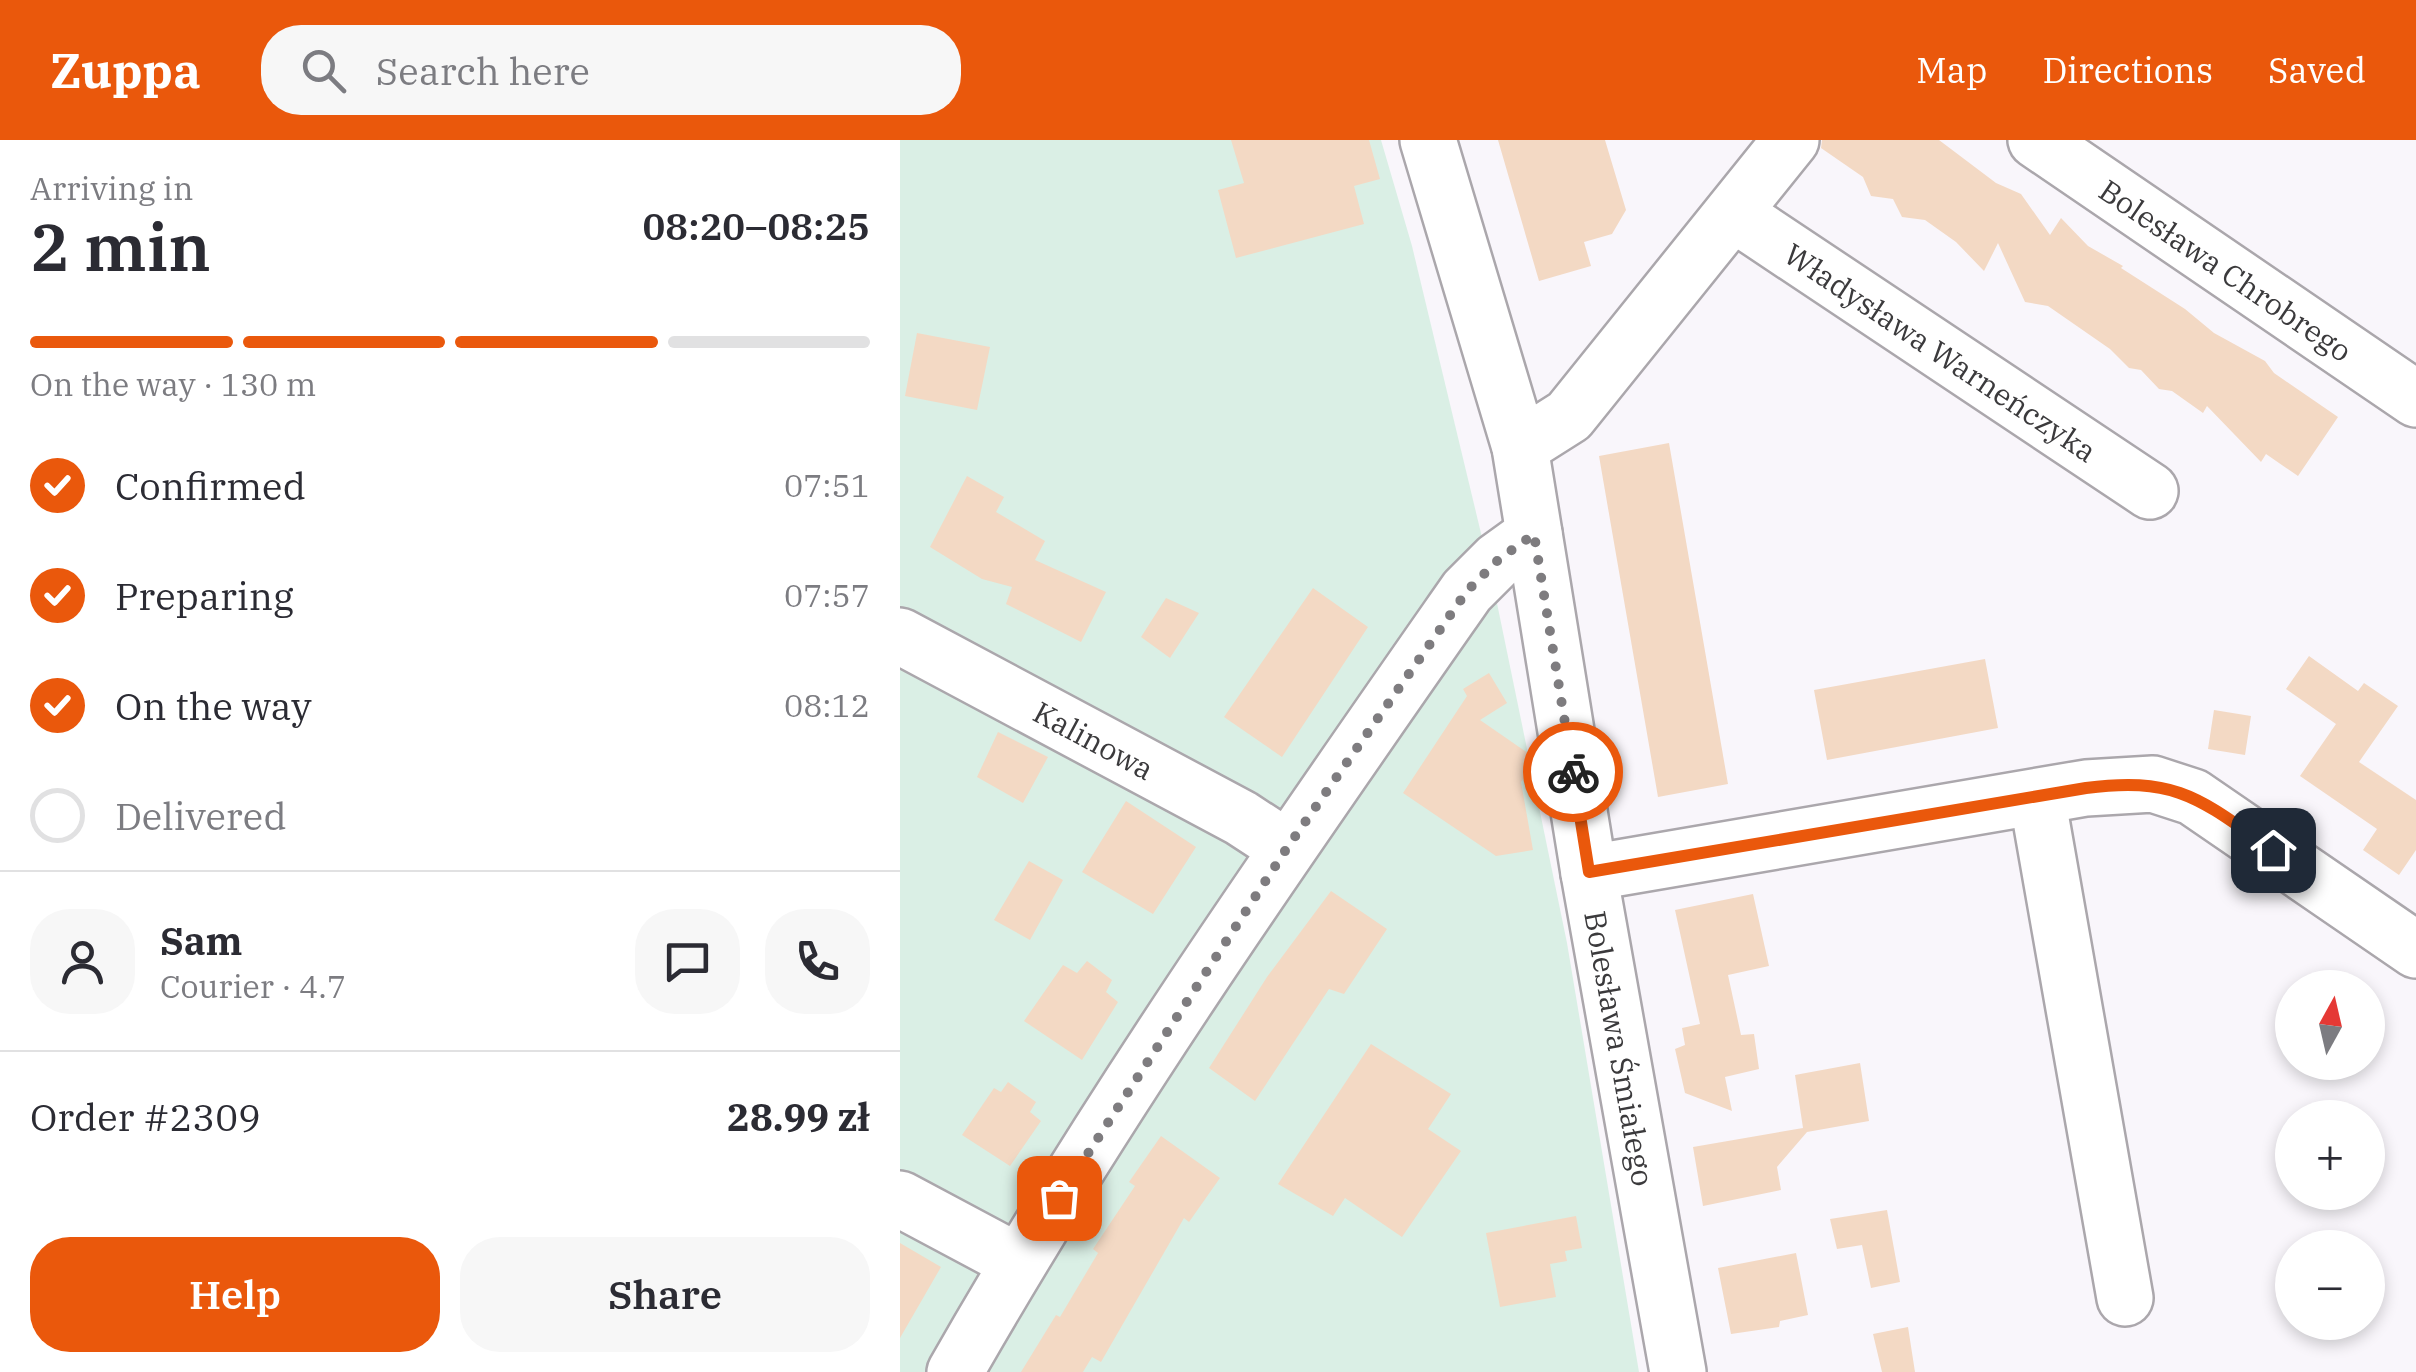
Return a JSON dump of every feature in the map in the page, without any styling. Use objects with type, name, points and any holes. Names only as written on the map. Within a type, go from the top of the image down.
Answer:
[{"type":"street","name":"Bolesława Śmiałego","points":[[1428,140],[1520,447],[1589,872],[1678,1372]]},
{"type":"street","name":"Bolesława Chrobrego","points":[[2036,140],[2416,399]]},
{"type":"street","points":[[1520,447],[1569,416],[1733,212],[1780,145]]},
{"type":"street","name":"Władysława Warneńczyka","points":[[1733,212],[2150,491]]},
{"type":"street","points":[[955,1372],[1018,1262],[1287,848],[1467,591],[1498,560],[1534,534]]},
{"type":"street","name":"Kalinowa","points":[[900,636],[1241,818],[1287,848]]},
{"type":"street","points":[[1589,872],[2037,797],[2134,783],[2152,784],[2193,797],[2416,950]]},
{"type":"street","points":[[2037,797],[2125,1298]]},
{"type":"street","points":[[900,1199],[1018,1262]]},
{"type":"green space","points":[[900,140],[1381,140],[1412,246],[1492,579],[1567,943],[1639,1372],[900,1372]]},
{"type":"building","points":[[1231,140],[1369,140],[1380,179],[1354,186],[1364,224],[1236,258],[1218,190],[1244,183]]},
{"type":"building","points":[[1498,140],[1605,140],[1626,210],[1612,234],[1584,242],[1591,266],[1539,281]]},
{"type":"building","points":[[1822,140],[1939,140],[1996,183],[2021,194],[2050,235],[2061,218],[2088,246],[2123,266],[2214,333],[2265,361],[2274,373],[2338,417],[2298,476],[2266,454],[2261,462],[2207,406],[2203,413],[2172,391],[2159,389],[2141,370],[2129,368],[2110,349],[2048,306],[2025,302],[1998,243],[1984,271],[1956,242],[1925,220],[1902,217],[1893,199],[1871,196],[1863,177],[1821,148]]},
{"type":"building","points":[[917,333],[990,347],[977,410],[905,396]]},
{"type":"building","points":[[1669,443],[1728,784],[1658,797],[1599,456]]},
{"type":"building","points":[[967,476],[1004,497],[996,512],[1045,541],[1035,560],[1106,592],[1081,642],[1006,604],[1012,587],[982,579],[930,547]]},
{"type":"building","points":[[1313,588],[1368,627],[1282,757],[1224,717]]},
{"type":"building","points":[[1166,598],[1199,613],[1170,658],[1141,637]]},
{"type":"building","points":[[2309,656],[2358,691],[2364,683],[2398,706],[2359,762],[2416,800],[2416,850],[2399,875],[2363,850],[2377,829],[2300,776],[2336,724],[2286,689]]},
{"type":"building","points":[[1985,659],[1998,728],[1827,760],[1814,690]]},
{"type":"building","points":[[1489,673],[1507,703],[1480,720],[1528,753],[1530,769],[1521,782],[1533,850],[1496,856],[1403,793],[1467,696],[1463,689]]},
{"type":"building","points":[[2214,710],[2251,716],[2245,755],[2208,749]]},
{"type":"building","points":[[998,732],[1048,757],[1023,803],[977,777]]},
{"type":"building","points":[[1126,801],[1196,847],[1153,914],[1082,872]]},
{"type":"building","points":[[1029,861],[1063,880],[1030,940],[994,920]]},
{"type":"building","points":[[1331,891],[1387,929],[1344,994],[1329,989],[1255,1101],[1209,1068],[1267,977]]},
{"type":"building","points":[[1753,894],[1769,966],[1728,975],[1741,1035],[1754,1034],[1759,1069],[1725,1077],[1732,1111],[1685,1093],[1675,1049],[1685,1045],[1682,1028],[1700,1024],[1675,910]]},
{"type":"building","points":[[1087,961],[1112,980],[1106,992],[1118,1002],[1082,1060],[1024,1021],[1063,965],[1077,973]]},
{"type":"building","points":[[1371,1044],[1451,1094],[1428,1129],[1461,1151],[1402,1237],[1345,1198],[1333,1216],[1278,1184]]},
{"type":"building","points":[[1860,1063],[1869,1121],[1807,1132],[1777,1167],[1781,1190],[1703,1206],[1693,1147],[1803,1128],[1795,1075]]},
{"type":"building","points":[[1008,1082],[1036,1102],[1030,1112],[1041,1121],[1010,1166],[962,1135],[994,1088],[1001,1092]]},
{"type":"building","points":[[1161,1136],[1220,1178],[1189,1222],[1184,1218],[1101,1362],[1092,1357],[1083,1372],[1021,1372],[1098,1253],[1093,1249],[1135,1186],[1129,1182]]},
{"type":"building","points":[[1887,1210],[1900,1282],[1871,1288],[1862,1245],[1837,1249],[1830,1219]]},
{"type":"building","points":[[1576,1216],[1582,1248],[1565,1251],[1567,1261],[1550,1264],[1556,1297],[1500,1307],[1486,1233]]},
{"type":"building","points":[[900,1243],[941,1267],[900,1338]]},
{"type":"building","points":[[1796,1253],[1808,1315],[1780,1321],[1779,1327],[1731,1334],[1718,1268]]},
{"type":"building","points":[[1908,1327],[1915,1372],[1882,1372],[1873,1334]]},
{"type":"way so far","points":[[1059,1198],[1287,848],[1467,591],[1498,560],[1534,534],[1573,772]]},
{"type":"route","points":[[1573,772],[1589,872],[2134,783],[2152,784],[2193,797],[2273,850]]}]
